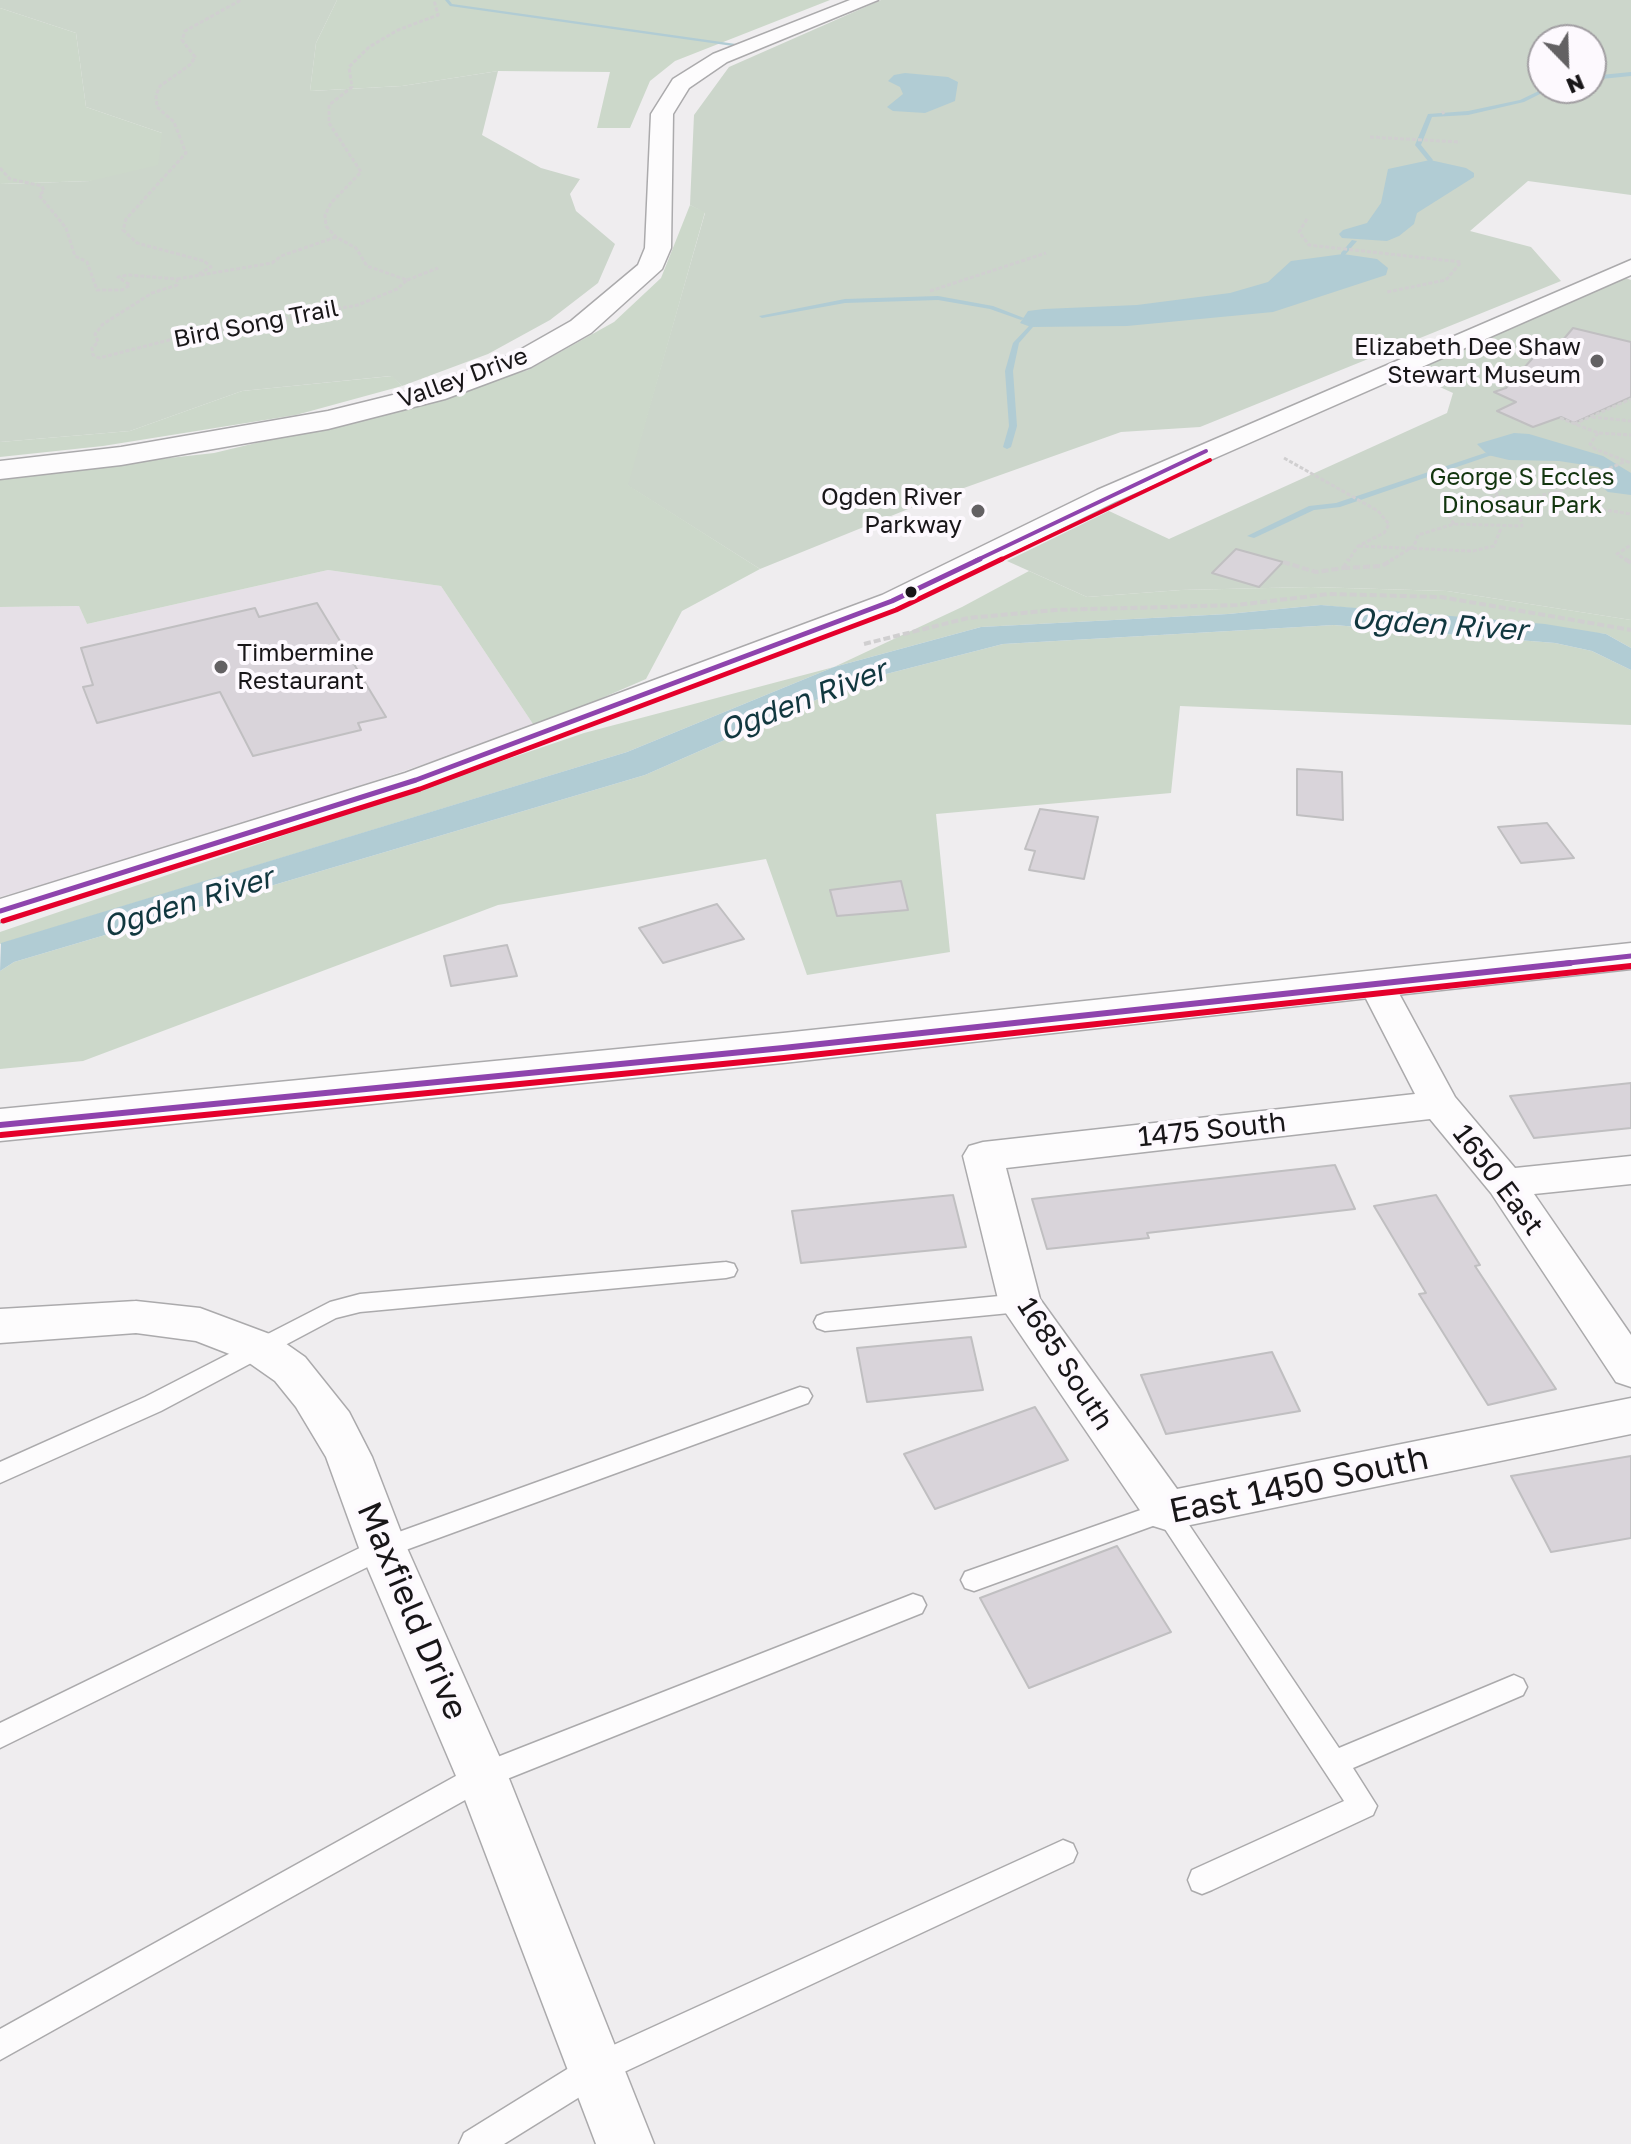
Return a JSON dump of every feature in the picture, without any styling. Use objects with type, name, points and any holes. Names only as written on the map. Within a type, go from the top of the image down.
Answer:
[{"type":"street","name":"Valley Drive","points":[[0,470],[152,452],[328,420],[435,393],[521,361],[581,327],[649,269],[658,248],[662,114],[681,84],[720,58],[868,0]]},
{"type":"street","points":[[0,911],[416,780],[892,601],[1106,496],[1631,267]]},
{"type":"street","points":[[0,1125],[798,1046],[1631,956]]},
{"type":"street","name":"1650 East","points":[[1376,983],[1440,1105],[1505,1183],[1631,1370]]},
{"type":"street","name":"1475 South","points":[[983,1156],[1440,1105]]},
{"type":"street","name":"1685 South","points":[[983,1156],[1020,1303],[1166,1511]]},
{"type":"street","points":[[1505,1183],[1631,1170]]},
{"type":"street","name":"Maxfield Drive","points":[[0,1326],[136,1317],[200,1325],[260,1348],[290,1369],[333,1425],[482,1776],[625,2144]]},
{"type":"street","name":"East 1450 South","points":[[1166,1511],[1631,1416]]},
{"type":"lane","points":[[0,1473],[153,1404],[330,1311],[360,1303],[726,1270]]},
{"type":"lane","points":[[825,1322],[1020,1303]]},
{"type":"lane","points":[[0,1736],[383,1548],[800,1396]]},
{"type":"lane","points":[[1166,1511],[1363,1806],[1202,1880]]},
{"type":"lane","name":"East 1450 South","points":[[974,1580],[1166,1511]]},
{"type":"lane","points":[[0,2045],[482,1776],[913,1605]]},
{"type":"lane","points":[[1334,1763],[1514,1687]]},
{"type":"lane","points":[[475,2144],[596,2069],[1063,1853]]},
{"type":"path","points":[[199,274],[211,267],[204,261],[137,243],[127,237],[123,230],[126,219],[186,153],[174,122],[157,107],[156,95],[160,86],[191,64],[195,57],[182,40],[185,31],[241,0]]},
{"type":"path","points":[[434,0],[438,15],[398,30],[369,47],[362,58],[349,67],[352,87],[329,105],[329,123],[361,172],[331,203],[325,215],[326,226],[336,237],[356,248],[367,266],[407,280],[438,268]]},
{"type":"path","points":[[1370,137],[1460,142]]},
{"type":"path","points":[[0,168],[10,179],[42,186],[44,191],[39,195],[66,228],[75,256],[87,262],[97,290],[122,290],[130,285],[118,277],[128,275],[177,279],[272,263],[281,256],[336,237]]},
{"type":"path","points":[[1307,219],[1299,232],[1309,245],[1450,258],[1461,262],[1446,280],[1387,292]]},
{"type":"path","points":[[930,291],[1046,253]]},
{"type":"path","name":"Bird Song Trail","points":[[177,279],[177,285],[152,293],[103,324],[95,334],[98,342],[92,348],[93,355],[115,356],[181,337],[358,305],[397,289],[407,280]]},
{"type":"path","points":[[1574,424],[1631,399]]},
{"type":"path","points":[[1590,417],[1631,421]]},
{"type":"path","points":[[1560,418],[1598,433],[1631,435]]},
{"type":"path","points":[[1598,433],[1590,444],[1629,462]]},
{"type":"path","points":[[1284,458],[1354,496],[1389,524],[1384,533],[1358,546],[1343,568]]},
{"type":"path","points":[[1495,495],[1517,500],[1557,492],[1597,472],[1629,462]]},
{"type":"path","points":[[1454,524],[1449,516],[1495,495],[1511,477]]},
{"type":"path","points":[[1557,492],[1586,507],[1631,514]]},
{"type":"path","points":[[1283,562],[1316,572],[1382,566],[1414,546],[1418,535],[1454,524],[1501,528],[1522,526],[1517,500]]},
{"type":"path","points":[[1358,546],[1414,546],[1450,551],[1494,546],[1501,528]]},
{"type":"path","points":[[1631,545],[1617,554],[1631,563]]},
{"type":"path","points":[[858,645],[921,627],[968,618],[1055,610],[1237,605],[1329,594],[1441,597],[1631,630]]},
{"type":"shaded area","points":[[328,570],[441,586],[535,727],[198,840],[0,897],[0,607],[79,606],[87,624]]},
{"type":"green space","points":[[0,0],[337,0],[316,43],[310,91],[402,86],[498,71],[482,135],[541,168],[580,179],[570,194],[576,211],[615,244],[598,283],[550,320],[488,354],[402,386],[391,376],[242,391],[130,431],[0,442],[0,184],[90,181],[162,133],[86,107],[76,33],[0,8]]},
{"type":"green space","points":[[337,0],[830,0],[675,61],[650,81],[630,128],[597,128],[610,72],[498,71],[402,86],[310,91],[316,43]]},
{"type":"green space","points":[[881,0],[1631,0],[1631,195],[1528,181],[1470,231],[1531,247],[1561,281],[1200,427],[1121,432],[933,499],[760,569],[627,485],[705,213],[690,205],[694,115],[729,67]]},
{"type":"green space","points":[[0,8],[76,33],[86,107],[162,133],[158,165],[90,181],[0,184]]},
{"type":"green space","points":[[690,205],[705,212],[628,485],[760,569],[682,611],[646,679],[535,727],[441,586],[328,570],[87,624],[79,606],[0,607],[0,477],[214,453],[407,407],[528,370],[614,322],[661,278]]},
{"type":"green space","name":"George S Eccles Dinosaur Park","points":[[1621,276],[1631,280],[1631,620],[1447,591],[1311,587],[1181,590],[1087,597],[1007,561],[1109,511],[1169,539],[1447,413],[1453,393],[1403,370]]},
{"type":"green space","points":[[392,376],[402,386],[296,415],[103,446],[0,457],[0,442],[130,431],[242,391]]},
{"type":"green space","points":[[1029,571],[1087,597],[1181,590],[1311,587],[1447,591],[1631,620],[1631,648],[1606,634],[1321,605],[1228,614],[981,627],[834,667],[962,607]]},
{"type":"green space","points":[[1334,625],[1555,643],[1592,651],[1631,670],[1631,725],[1180,706],[1171,793],[936,814],[950,952],[807,975],[766,859],[498,905],[83,1061],[0,1069],[0,971],[14,962],[645,775],[859,681],[1003,644]]},
{"type":"green space","points":[[834,667],[627,752],[0,944],[0,932],[584,733]]},
{"type":"water","points":[[905,73],[948,77],[958,82],[955,101],[925,113],[893,111],[887,107],[903,94],[900,87],[888,81],[894,75]]},
{"type":"water","points":[[1430,160],[1466,168],[1474,173],[1474,177],[1417,213],[1414,224],[1399,236],[1387,241],[1342,238],[1339,234],[1343,230],[1367,223],[1381,203],[1388,169]]},
{"type":"water","points":[[1343,254],[1377,259],[1388,268],[1386,275],[1273,312],[1127,326],[1031,327],[1020,323],[1028,311],[1137,305],[1230,293],[1268,282],[1291,261]]},
{"type":"water","points":[[1514,433],[1529,434],[1603,456],[1631,473],[1631,495],[1608,492],[1601,486],[1606,472],[1598,467],[1559,461],[1509,460],[1488,455],[1477,444]]},
{"type":"water","name":"Ogden River","points":[[1321,605],[1545,624],[1606,634],[1631,648],[1631,670],[1592,651],[1555,643],[1334,625],[1003,644],[859,681],[645,775],[14,962],[0,971],[1,943],[627,752],[834,667],[981,627],[1228,614]]},
{"type":"building","points":[[1573,328],[1631,342],[1631,397],[1574,423],[1561,417],[1533,427],[1497,411],[1516,402],[1494,392],[1506,388],[1540,350],[1552,353]]},
{"type":"building","points":[[1236,549],[1283,562],[1259,587],[1212,573]]},
{"type":"building","name":"Timbermine Restaurant","points":[[317,603],[386,717],[358,723],[361,730],[253,756],[220,692],[97,723],[83,687],[93,685],[81,648],[255,608],[259,617]]},
{"type":"building","points":[[1297,769],[1342,772],[1343,820],[1297,815]]},
{"type":"building","points":[[1040,809],[1098,817],[1084,879],[1029,870],[1035,851],[1025,849]]},
{"type":"building","points":[[1547,823],[1574,858],[1521,863],[1498,827]]},
{"type":"building","points":[[901,881],[908,910],[837,916],[830,890]]},
{"type":"building","points":[[717,904],[744,939],[663,963],[639,928]]},
{"type":"building","points":[[507,945],[517,976],[451,986],[444,956]]},
{"type":"building","points":[[1631,1083],[1631,1128],[1534,1138],[1510,1096]]},
{"type":"building","points":[[1335,1165],[1355,1209],[1147,1233],[1149,1238],[1047,1249],[1032,1199]]},
{"type":"building","points":[[953,1195],[966,1247],[801,1263],[792,1211]]},
{"type":"building","points":[[1436,1195],[1480,1265],[1475,1266],[1556,1389],[1488,1405],[1419,1294],[1426,1293],[1374,1206]]},
{"type":"building","points":[[971,1337],[983,1390],[867,1402],[857,1348]]},
{"type":"building","points":[[1272,1352],[1300,1411],[1166,1434],[1141,1375]]},
{"type":"building","points":[[1035,1407],[1068,1460],[935,1509],[904,1454]]},
{"type":"building","points":[[1631,1456],[1631,1538],[1551,1552],[1511,1476]]},
{"type":"building","points":[[1117,1546],[1171,1632],[1029,1688],[980,1598]]},
{"type":"waterway","points":[[447,0],[450,5],[733,44]]},
{"type":"waterway","points":[[1607,76],[1631,74]]},
{"type":"waterway","points":[[1430,160],[1418,145],[1430,115],[1468,113],[1527,99]]},
{"type":"waterway","points":[[1343,254],[1354,241]]},
{"type":"waterway","points":[[762,316],[845,301],[938,298],[991,307],[1021,318]]},
{"type":"waterway","points":[[1007,447],[1013,426],[1009,371],[1016,343],[1030,327]]},
{"type":"waterway","points":[[1251,536],[1312,508],[1337,505],[1488,455]]},
{"type":"transit line","points":[[0,911],[416,780],[892,601],[1206,451]]},
{"type":"transit line","points":[[3,921],[420,789],[896,610],[1210,460]]},
{"type":"transit line","points":[[0,1125],[783,1048],[1631,956]]},
{"type":"transit line","points":[[1,1135],[784,1058],[1631,966]]},
{"type":"place","name":"Elizabeth Dee Shaw Stewart Museum","points":[[1597,361]]},
{"type":"place","name":"Ogden River Parkway","points":[[978,511]]},
{"type":"place","name":"Timbermine Restaurant","points":[[221,667]]}]
